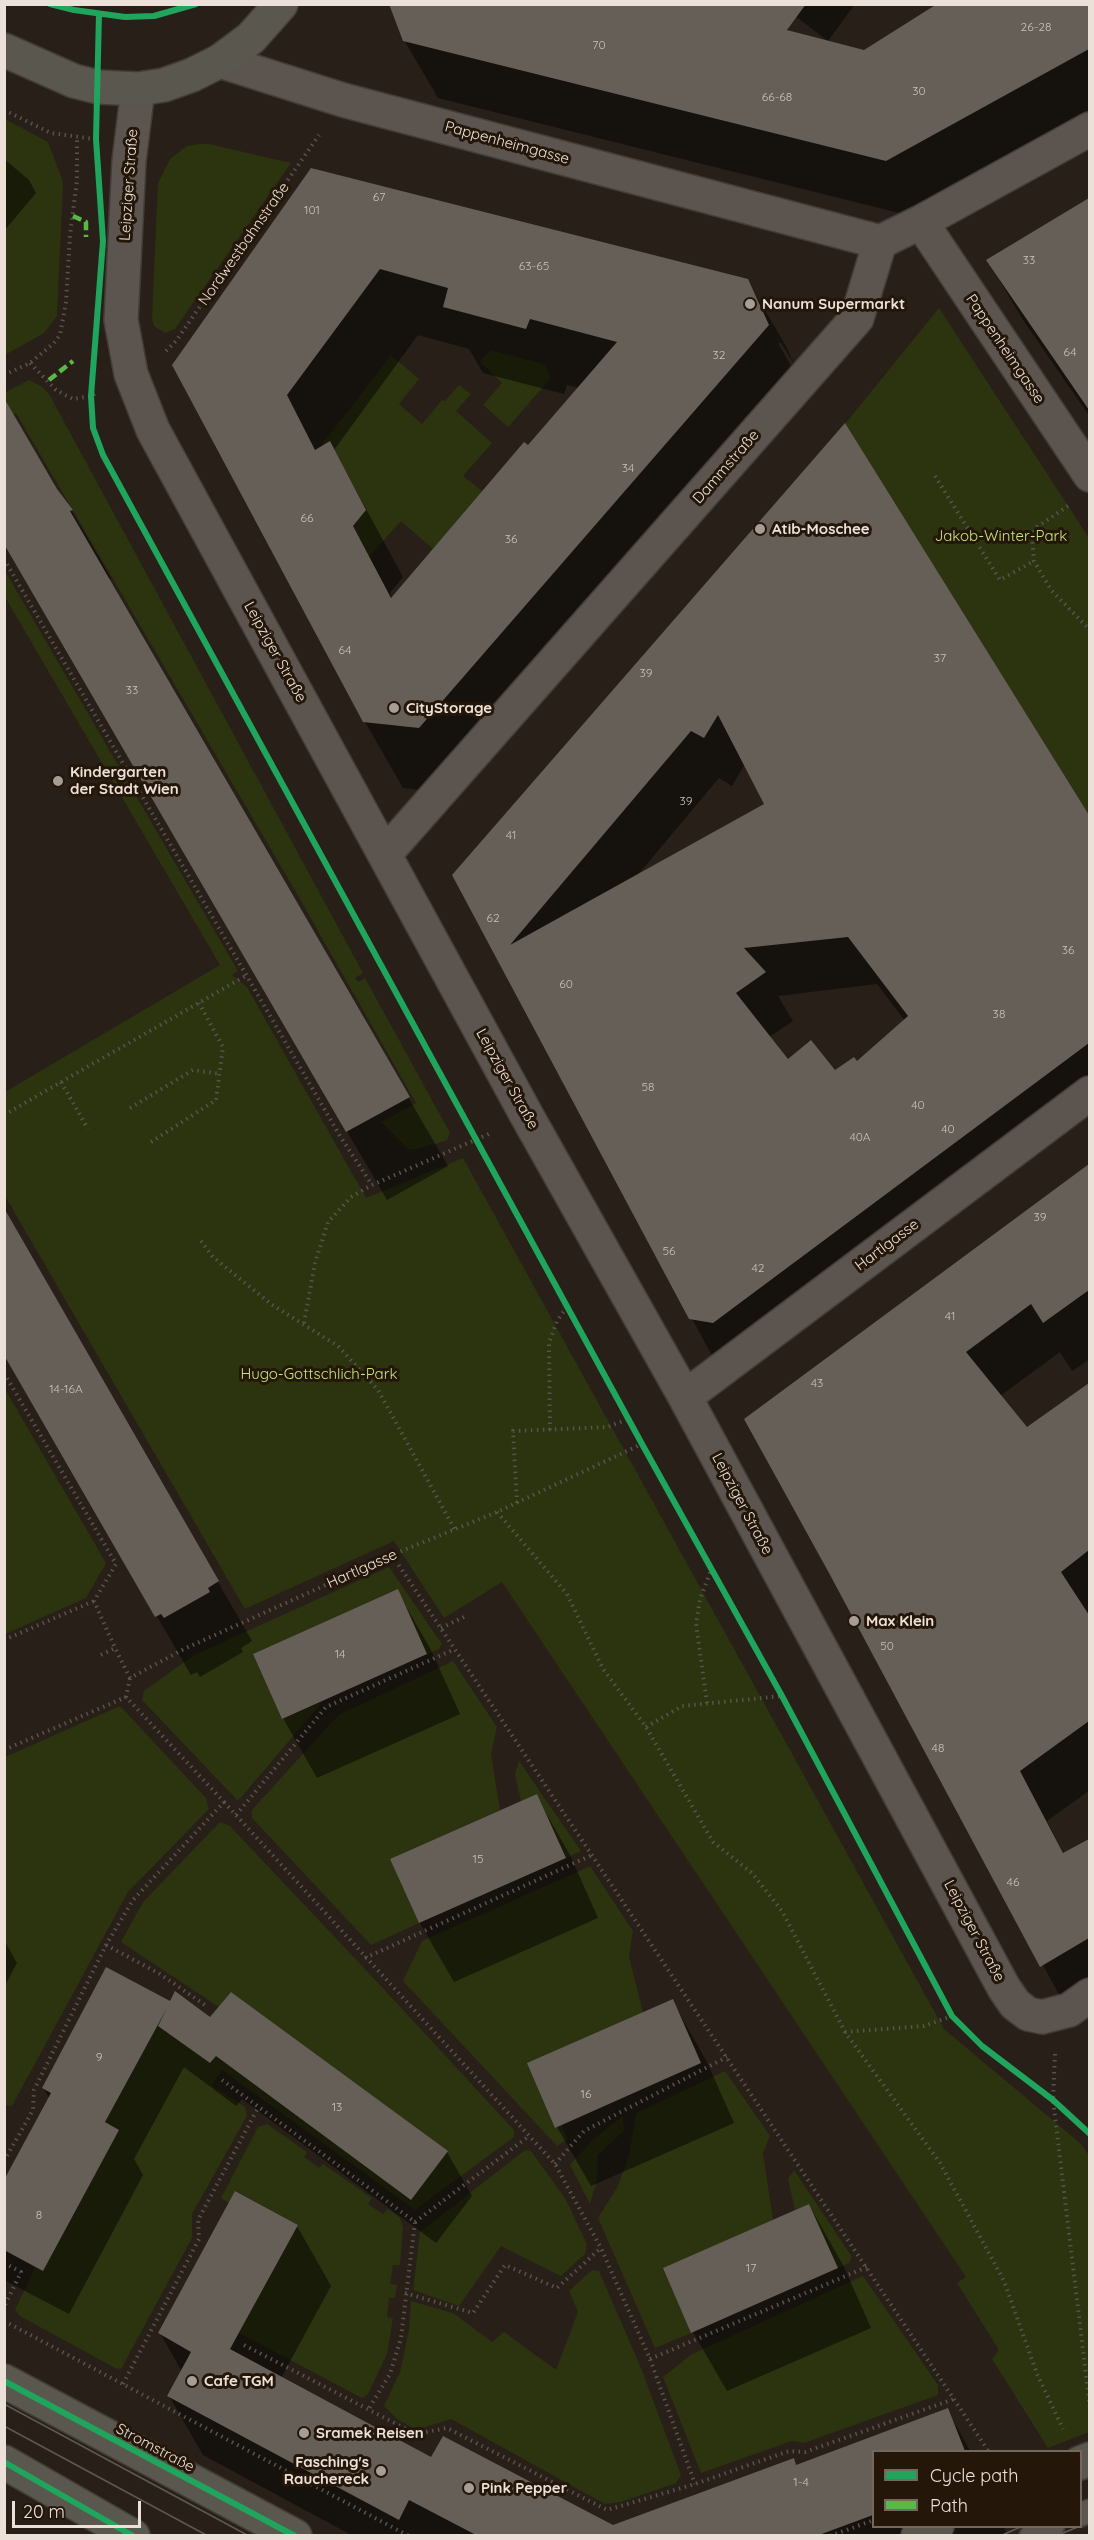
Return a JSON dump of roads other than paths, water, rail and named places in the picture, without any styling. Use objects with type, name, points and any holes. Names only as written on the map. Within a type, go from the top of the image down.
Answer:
[{"type":"main road","points":[[4,50],[74,81],[98,87],[138,89],[164,85],[192,75],[220,61],[251,38],[281,4]]},
{"type":"main road","name":"Stromstraße","points":[[4,2381],[295,2535]]},
{"type":"main road","points":[[4,2462],[133,2535]]},
{"type":"main road","points":[[918,2535],[933,2528]]},
{"type":"street","name":"Pappenheimgasse","points":[[220,61],[343,100],[880,242]]},
{"type":"street","name":"Leipziger Straße","points":[[138,89],[129,161],[121,320],[131,374],[153,430],[527,1116],[685,1397],[1004,1988],[1015,2004],[1028,2014],[1049,2016],[1069,2010],[1089,1995]]},
{"type":"street","points":[[880,242],[921,222],[1089,129]]},
{"type":"street","name":"Pappenheimgasse","points":[[921,222],[1082,488]]},
{"type":"street","name":"Dammstraße","points":[[385,854],[858,318],[880,242]]},
{"type":"street","name":"Hartlgasse","points":[[685,1397],[1089,1093]]},
{"type":"lane","points":[[1031,2535],[1048,2528]]},
{"type":"tram line","points":[[4,2404],[249,2536]]},
{"type":"tram line","points":[[4,2426],[208,2536]]},
{"type":"tram line","points":[[1082,2502],[1090,2500]]},
{"type":"tram line","points":[[1000,2536],[1018,2528]]},
{"type":"tram line","points":[[1056,2536],[1075,2528]]},
{"type":"place","name":"Nanum Supermarkt","points":[[750,304]]},
{"type":"place","name":"Atib-Moschee","points":[[760,529]]},
{"type":"place","name":"CityStorage","points":[[394,708]]},
{"type":"place","name":"Kindergarten der Stadt Wien","points":[[58,781]]},
{"type":"place","name":"Max Klein","points":[[854,1621]]},
{"type":"place","name":"Cafe TGM","points":[[192,2381]]},
{"type":"place","name":"Sramek Reisen","points":[[304,2433]]},
{"type":"place","name":"Fasching's Rauchereck","points":[[381,2471]]},
{"type":"place","name":"Pink Pepper","points":[[469,2488]]},
{"type":"park label","name":"Jakob-Winter-Park","points":[[1001,536]]},
{"type":"park label","name":"Hugo-Gottschlich-Park","points":[[319,1374]]}]
